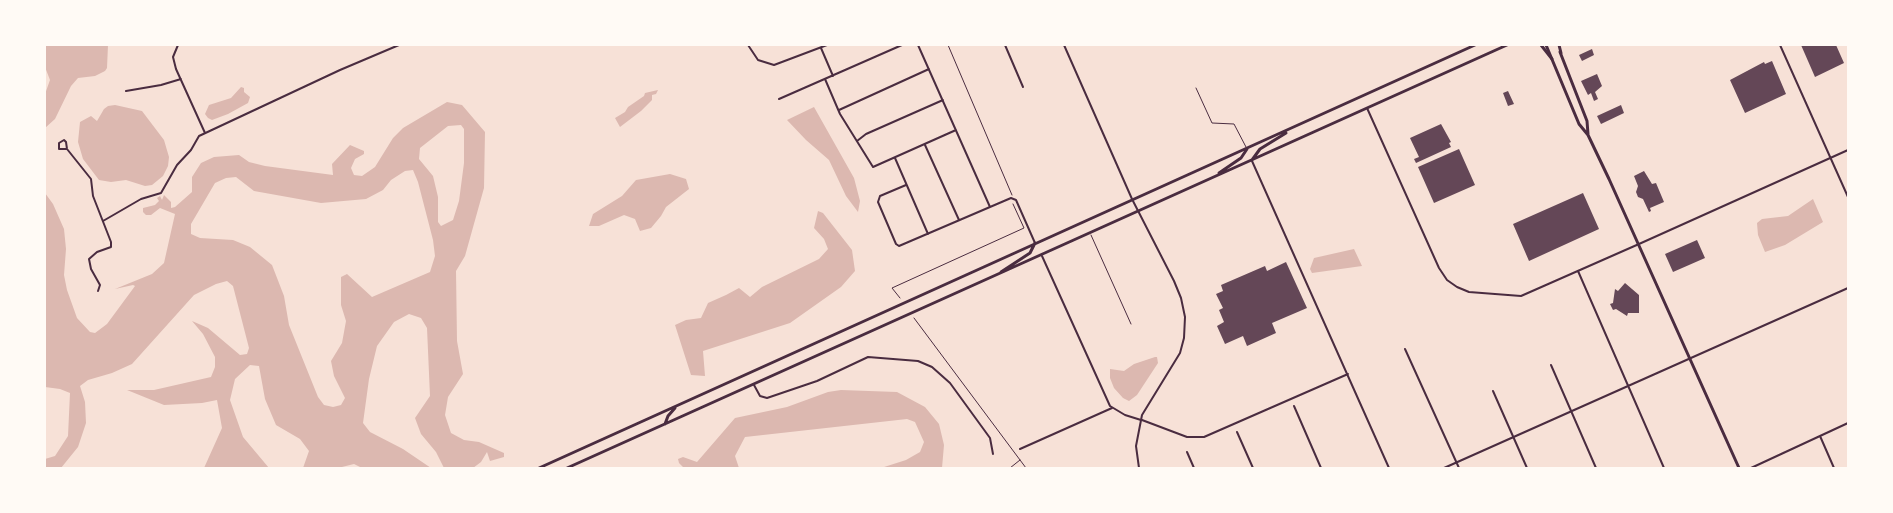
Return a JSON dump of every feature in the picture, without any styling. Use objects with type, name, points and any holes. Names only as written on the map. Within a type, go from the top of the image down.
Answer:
[{"type":"main road","points":[[539,468],[1475,45]]},
{"type":"main road","points":[[567,468],[1507,45]]},
{"type":"main road","points":[[1541,45],[1552,59]]},
{"type":"main road","points":[[1546,45],[1579,124],[1588,135],[1739,468]]},
{"type":"main road","points":[[1558,45],[1587,121],[1588,135]]},
{"type":"main road","points":[[1252,160],[1260,149],[1297,126]]},
{"type":"main road","points":[[1216,176],[1242,158],[1247,149]]},
{"type":"main road","points":[[992,277],[1030,253],[1035,243]]},
{"type":"main road","points":[[665,424],[676,406]]},
{"type":"street","points":[[178,45],[173,57],[206,133]]},
{"type":"street","points":[[103,221],[141,199],[161,193],[177,165],[191,150],[197,138],[346,67],[399,45]]},
{"type":"street","points":[[748,45],[758,60],[774,66],[827,45]]},
{"type":"street","points":[[779,99],[902,45]]},
{"type":"street","points":[[918,45],[990,207]]},
{"type":"street","points":[[1005,45],[1023,87]]},
{"type":"street","points":[[1064,45],[1138,212],[1174,281],[1185,317],[1184,338],[1180,353],[1149,401],[1141,420],[1136,446],[1139,468]]},
{"type":"street","points":[[1780,45],[1848,197]]},
{"type":"street","points":[[821,48],[833,76]]},
{"type":"street","points":[[838,110],[929,69]]},
{"type":"street","points":[[126,91],[161,86],[181,79]]},
{"type":"street","points":[[825,79],[838,110],[873,167],[956,130]]},
{"type":"street","points":[[857,141],[866,134],[943,100]]},
{"type":"street","points":[[1367,108],[1439,268],[1455,286],[1469,292],[1521,296],[1848,150]]},
{"type":"street","points":[[925,145],[959,220]]},
{"type":"street","points":[[67,149],[91,179],[93,196],[111,242],[111,247],[97,252],[89,259],[91,269],[100,285],[98,291]]},
{"type":"street","points":[[895,158],[928,234]]},
{"type":"street","points":[[1252,160],[1389,468]]},
{"type":"street","points":[[906,185],[880,196],[878,202],[896,244],[901,246],[1011,198],[1016,200],[1035,243]]},
{"type":"street","points":[[1042,256],[1112,408],[1141,420],[1187,437],[1204,437],[1348,374]]},
{"type":"street","points":[[1578,272],[1664,468]]},
{"type":"street","points":[[1444,468],[1848,288]]},
{"type":"street","points":[[1405,349],[1459,468]]},
{"type":"street","points":[[753,384],[758,394],[766,398],[817,381],[868,357],[918,361],[932,367],[950,383],[990,438],[993,454]]},
{"type":"street","points":[[1551,365],[1596,468]]},
{"type":"street","points":[[1493,391],[1527,468]]},
{"type":"street","points":[[1294,406],[1321,468]]},
{"type":"street","points":[[1020,449],[1112,408]]},
{"type":"street","points":[[1751,468],[1848,423]]},
{"type":"street","points":[[1237,432],[1253,468]]},
{"type":"street","points":[[1820,436],[1834,468]]},
{"type":"street","points":[[1186,452],[1194,468]]},
{"type":"lane","points":[[1196,88],[1212,123],[1234,124],[1247,149]]},
{"type":"lane","points":[[1091,234],[1131,324]]},
{"type":"path","points":[[900,298],[892,288],[1024,228],[1011,198],[1012,194],[948,45]]},
{"type":"path","points":[[914,318],[1026,468]]},
{"type":"path","points":[[1010,468],[1020,460]]},
{"type":"shaded area","points":[[45,45],[108,45],[105,71],[95,76],[78,78],[71,86],[55,119],[45,128],[45,94],[50,80],[45,67]]},
{"type":"shaded area","points":[[241,87],[250,97],[248,103],[212,120],[208,118],[205,114],[209,105],[231,98]]},
{"type":"shaded area","points":[[658,90],[641,111],[620,127],[615,118],[645,93]]},
{"type":"shaded area","points":[[447,102],[462,105],[485,132],[484,188],[465,256],[456,271],[457,341],[463,374],[448,397],[445,415],[451,433],[464,440],[479,442],[504,453],[504,457],[490,461],[487,452],[481,462],[473,468],[444,468],[436,452],[421,434],[415,418],[430,396],[427,328],[421,318],[409,314],[394,322],[377,346],[369,379],[363,423],[370,432],[403,449],[431,468],[362,468],[354,464],[338,468],[303,468],[309,451],[300,439],[276,425],[265,399],[259,366],[250,365],[235,379],[230,400],[243,437],[269,468],[204,468],[222,428],[217,400],[164,405],[127,390],[154,390],[211,377],[215,367],[215,357],[203,334],[192,321],[208,328],[240,355],[247,354],[249,348],[233,286],[227,281],[194,295],[132,364],[88,380],[80,386],[85,402],[86,423],[78,447],[61,468],[45,468],[45,459],[55,456],[68,436],[70,393],[45,387],[45,193],[53,204],[64,229],[66,249],[64,275],[77,318],[90,332],[95,333],[107,324],[135,286],[115,289],[152,274],[164,263],[175,214],[160,208],[151,215],[146,215],[143,208],[155,205],[159,201],[157,198],[160,196],[162,200],[164,195],[171,202],[171,208],[175,207],[192,192],[192,177],[201,163],[214,157],[239,155],[249,162],[265,166],[333,175],[332,164],[350,145],[364,151],[364,154],[355,159],[351,168],[354,175],[362,176],[375,167],[393,138],[403,128]],"holes":[[[461,125],[464,129],[464,163],[459,201],[453,220],[441,226],[438,222],[438,197],[433,176],[419,159],[420,148],[448,126]],[[413,170],[433,240],[435,256],[430,272],[372,297],[347,274],[341,277],[341,305],[346,321],[342,343],[331,361],[334,376],[345,398],[341,405],[333,407],[324,405],[318,397],[289,325],[284,296],[272,265],[250,247],[233,240],[200,238],[191,234],[191,224],[215,183],[226,178],[236,177],[254,191],[321,203],[366,199],[383,190],[391,180],[405,171]]]},
{"type":"shaded area","points":[[115,105],[142,111],[164,140],[169,157],[168,166],[163,176],[152,185],[145,186],[126,180],[111,182],[99,180],[83,159],[78,142],[80,122],[91,116],[97,121],[104,109]]},
{"type":"shaded area","points":[[814,107],[854,178],[860,201],[858,212],[846,196],[829,160],[787,120]]},
{"type":"shaded area","points":[[670,174],[686,179],[689,189],[666,207],[651,228],[640,231],[635,219],[624,215],[599,226],[589,226],[593,214],[622,196],[636,180]]},
{"type":"shaded area","points":[[1813,199],[1823,222],[1785,245],[1765,252],[1758,235],[1757,223],[1762,219],[1788,216]]},
{"type":"shaded area","points":[[818,211],[823,213],[852,250],[855,271],[841,287],[790,323],[703,351],[705,376],[691,375],[675,325],[686,320],[701,318],[708,303],[739,288],[750,297],[762,287],[819,259],[828,249],[824,239],[814,228]]},
{"type":"shaded area","points":[[1354,249],[1362,266],[1312,273],[1310,269],[1314,258]]},
{"type":"shaded area","points":[[1155,357],[1158,363],[1137,395],[1129,401],[1123,398],[1114,388],[1110,378],[1110,369],[1124,371],[1134,364]]},
{"type":"shaded area","points":[[841,390],[897,392],[925,407],[939,424],[944,445],[942,468],[881,468],[906,460],[920,452],[924,442],[915,422],[907,419],[745,437],[735,456],[739,468],[684,468],[679,463],[678,459],[683,457],[697,462],[735,418],[787,407],[828,392]]},
{"type":"building","points":[[1801,45],[1836,45],[1844,63],[1815,77]]},
{"type":"building","points":[[1592,49],[1594,55],[1582,61],[1579,55]]},
{"type":"building","points":[[1772,61],[1786,94],[1745,113],[1730,80],[1764,62],[1765,64]]},
{"type":"building","points":[[1597,74],[1602,86],[1595,92],[1598,99],[1594,101],[1591,93],[1588,95],[1581,81]]},
{"type":"building","points":[[1508,91],[1514,104],[1508,106],[1503,93]]},
{"type":"building","points":[[1621,105],[1624,113],[1601,124],[1597,116]]},
{"type":"building","points":[[1441,124],[1451,142],[1449,143],[1451,147],[1416,163],[1414,159],[1419,157],[1410,138]]},
{"type":"building","points":[[1459,149],[1475,185],[1434,203],[1418,167]]},
{"type":"building","points":[[1644,171],[1652,184],[1656,183],[1664,202],[1650,208],[1649,212],[1643,199],[1638,197],[1636,192],[1638,186],[1634,176]]},
{"type":"building","points":[[1583,193],[1599,229],[1529,261],[1513,224]]},
{"type":"building","points":[[1697,240],[1705,258],[1673,272],[1665,254]]},
{"type":"building","points":[[1286,262],[1307,308],[1272,323],[1276,333],[1247,346],[1243,336],[1225,344],[1217,326],[1224,322],[1219,310],[1223,308],[1216,294],[1223,291],[1221,285],[1265,266],[1267,271]]},
{"type":"building","points":[[1625,283],[1639,295],[1639,313],[1628,313],[1627,316],[1616,309],[1613,310],[1610,304],[1613,303],[1615,289],[1618,291]]}]
